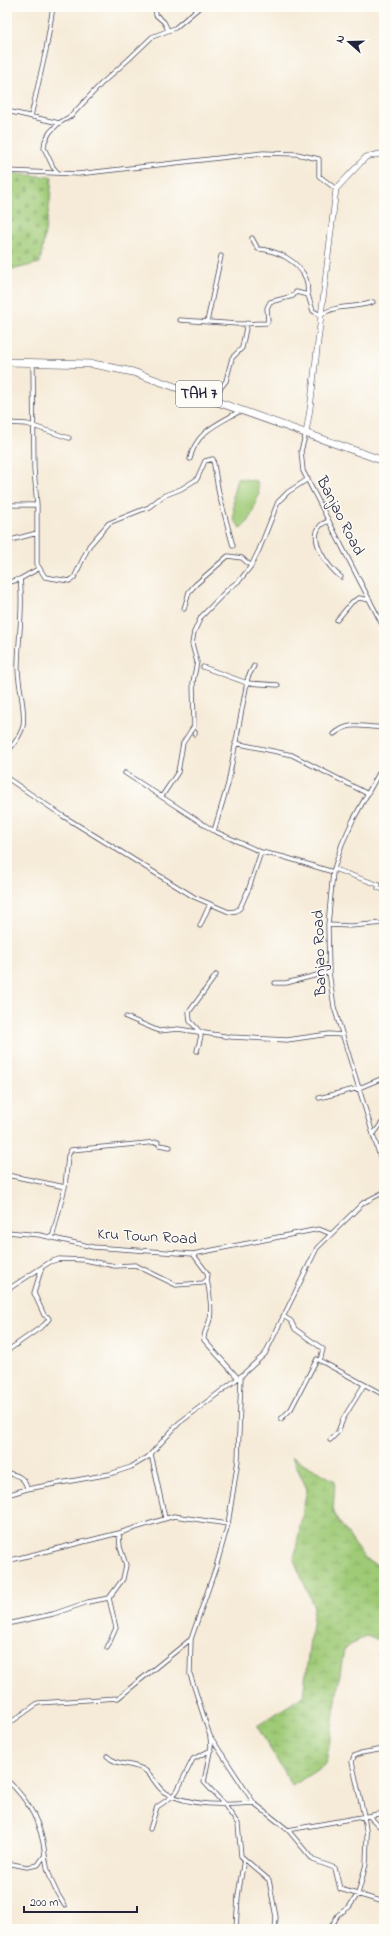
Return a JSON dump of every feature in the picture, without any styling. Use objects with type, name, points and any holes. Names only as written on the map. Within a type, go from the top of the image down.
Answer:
[{"type":"highway","name":"TAH 7","points":[[7,362],[68,362],[113,367],[150,377],[384,461]]},
{"type":"street","points":[[31,116],[46,50],[53,7]]},
{"type":"street","points":[[155,7],[156,15],[164,22],[168,30]]},
{"type":"street","points":[[59,174],[53,167],[44,148],[45,141],[50,132],[59,123],[71,116],[101,84],[130,59],[152,37],[182,23],[200,7]]},
{"type":"street","points":[[7,111],[59,123]]},
{"type":"street","points":[[7,171],[78,174],[263,153],[284,153],[319,159],[319,176],[336,189]]},
{"type":"street","points":[[306,434],[336,189],[366,157],[384,153]]},
{"type":"street","points":[[252,238],[258,249],[271,250],[293,261],[306,279],[308,295],[313,311],[321,315]]},
{"type":"street","points":[[207,322],[221,256]]},
{"type":"street","points":[[180,320],[267,323],[267,308],[270,302],[293,296],[296,292],[308,295]]},
{"type":"street","points":[[321,315],[337,308],[362,306],[373,302]]},
{"type":"street","points":[[212,399],[226,381],[232,358],[242,348],[247,323]]},
{"type":"street","points":[[33,363],[33,427],[37,505],[36,564],[38,569],[45,577],[69,581],[74,578],[89,546],[109,523],[149,507],[163,496],[181,489],[197,480],[205,461],[213,459],[219,494],[233,546]]},
{"type":"street","points":[[190,459],[195,442],[206,431],[241,410]]},
{"type":"street","points":[[7,423],[18,423],[69,438]]},
{"type":"street","name":"Banjao Road","points":[[306,434],[301,460],[303,471],[384,628]]},
{"type":"street","points":[[162,796],[178,772],[183,742],[194,726],[193,682],[197,662],[192,644],[194,632],[201,617],[228,589],[240,580],[251,566],[278,502],[288,492],[308,479]]},
{"type":"street","points":[[7,506],[37,505]]},
{"type":"street","points":[[329,520],[320,526],[316,533],[316,543],[334,572],[341,577]]},
{"type":"street","points":[[11,540],[36,533]]},
{"type":"street","points":[[184,609],[189,592],[228,556],[242,558],[251,566]]},
{"type":"street","points":[[7,583],[20,579],[38,569]]},
{"type":"street","points":[[7,753],[23,728],[24,716],[18,685],[23,598],[20,579]]},
{"type":"street","points":[[337,620],[352,602],[359,598],[370,600]]},
{"type":"street","points":[[378,618],[384,619]]},
{"type":"street","points":[[214,831],[228,784],[247,683],[254,666]]},
{"type":"street","points":[[203,667],[247,683],[278,685]]},
{"type":"street","points":[[334,734],[342,728],[352,725],[375,728],[384,727]]},
{"type":"street","points":[[235,743],[292,755],[368,794]]},
{"type":"street","name":"Banjao Road","points":[[384,764],[353,820],[342,844],[333,871],[328,925],[329,972],[334,1008],[384,1170]]},
{"type":"street","points":[[125,773],[214,831],[261,852],[333,871],[378,886],[384,890]]},
{"type":"street","points":[[7,778],[63,816],[194,897],[232,912],[240,908],[249,888],[261,852]]},
{"type":"street","points":[[200,926],[210,904]]},
{"type":"street","points":[[328,925],[350,926],[384,923]]},
{"type":"street","points":[[275,983],[286,983],[329,972]]},
{"type":"street","points":[[197,1051],[200,1033],[190,1021],[189,1012],[216,975]]},
{"type":"street","points":[[126,1017],[159,1031],[178,1029],[200,1033],[287,1040],[329,1034],[342,1035]]},
{"type":"street","points":[[319,1098],[359,1088],[383,1078]]},
{"type":"street","points":[[373,1135],[384,1120]]},
{"type":"street","points":[[52,1238],[65,1187],[68,1156],[71,1150],[159,1144],[170,1147]]},
{"type":"street","points":[[7,1175],[65,1187]]},
{"type":"street","points":[[7,1495],[27,1489],[110,1474],[131,1467],[151,1454],[179,1424],[239,1377],[265,1354],[316,1248],[364,1203],[384,1192]]},
{"type":"street","name":"Kru Town Road","points":[[7,1232],[40,1235],[93,1247],[193,1254],[319,1229],[331,1234]]},
{"type":"street","points":[[193,1254],[208,1274],[206,1280],[210,1293],[210,1321],[203,1336],[204,1340],[239,1377],[238,1460],[228,1524],[214,1574],[191,1639],[190,1674],[210,1736],[211,1750],[204,1782],[224,1804],[238,1824],[241,1856],[269,1880],[276,1917],[275,1929]]},
{"type":"street","points":[[7,1290],[42,1267],[59,1259],[85,1260],[115,1266],[135,1265],[176,1284],[203,1283],[206,1280]]},
{"type":"street","points":[[7,1350],[44,1325],[49,1319],[44,1315],[34,1293],[42,1267]]},
{"type":"street","points":[[283,1316],[291,1321],[294,1329],[323,1349],[320,1361]]},
{"type":"street","points":[[281,1419],[291,1409],[317,1360],[383,1394]]},
{"type":"street","points":[[330,1440],[338,1432],[343,1419],[364,1385]]},
{"type":"street","points":[[151,1454],[165,1518]]},
{"type":"street","points":[[7,1473],[18,1475],[26,1484],[27,1489]]},
{"type":"street","points":[[7,1561],[119,1533],[165,1518],[182,1516],[228,1524]]},
{"type":"street","points":[[7,1624],[53,1614],[88,1602],[109,1598],[123,1579],[126,1565],[120,1547],[119,1533]]},
{"type":"street","points":[[107,1648],[116,1628],[109,1598]]},
{"type":"street","points":[[7,1725],[38,1704],[118,1698],[191,1639]]},
{"type":"street","points":[[210,1736],[254,1803],[288,1830],[313,1860],[335,1868],[340,1889],[384,1902]]},
{"type":"street","points":[[330,1929],[338,1915],[349,1907],[358,1894],[366,1864],[367,1837],[364,1816],[353,1768],[354,1756],[361,1753],[384,1749]]},
{"type":"street","points":[[150,1829],[157,1807],[173,1796],[187,1774],[193,1759],[211,1750]]},
{"type":"street","points":[[107,1756],[113,1762],[146,1771],[163,1791],[187,1801],[224,1804],[254,1803]]},
{"type":"street","points":[[7,1780],[20,1792],[31,1809],[40,1830],[46,1855],[46,1870],[54,1889],[65,1906]]},
{"type":"street","points":[[288,1830],[384,1813]]},
{"type":"street","points":[[370,1816],[384,1831]]},
{"type":"street","points":[[7,1863],[27,1867],[38,1865],[46,1855]]},
{"type":"street","points":[[236,1929],[238,1896],[244,1859]]},
{"type":"green space","points":[[7,173],[52,177],[50,201],[40,263],[7,271]]},
{"type":"green space","points":[[237,478],[257,481],[259,494],[249,521],[241,528],[234,520],[233,494]]},
{"type":"green space","points":[[292,1457],[335,1481],[333,1513],[365,1559],[384,1568],[384,1642],[366,1636],[344,1649],[326,1764],[292,1786],[257,1726],[303,1696],[314,1607],[294,1560],[307,1489]]}]
